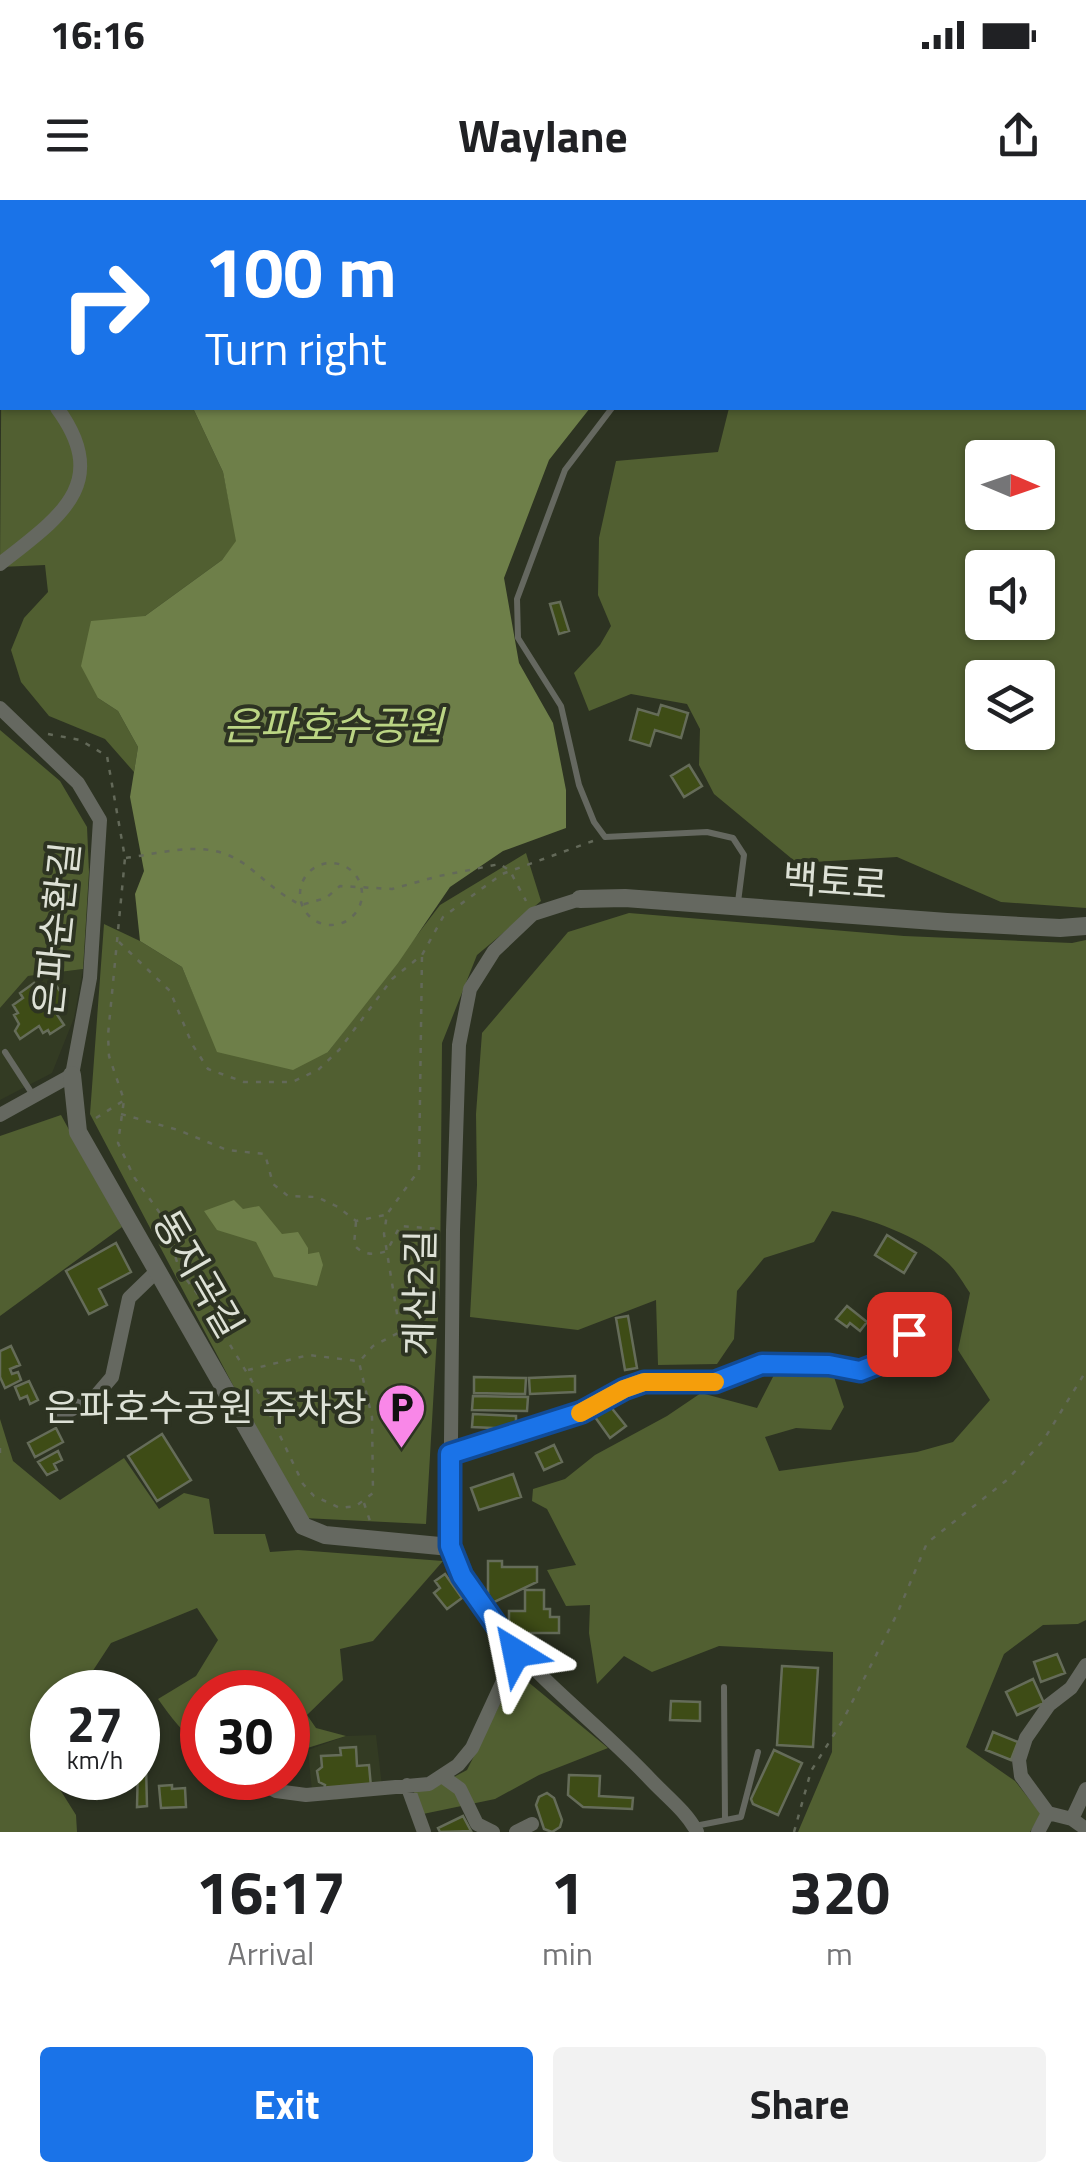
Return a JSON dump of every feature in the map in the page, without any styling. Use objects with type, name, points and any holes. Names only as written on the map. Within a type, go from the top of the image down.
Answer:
[{"type":"street","points":[[0,564],[50,524],[82,478],[74,432],[58,410]]},
{"type":"street","name":"은파순환길","points":[[0,708],[78,782],[100,820],[90,978],[72,1075]]},
{"type":"street","name":"백토로","points":[[580,899],[625,898],[1041,927],[1086,926]]},
{"type":"street","name":"계산2길","points":[[580,899],[533,914],[494,951],[470,989],[460,1045],[453,1230],[450,1546],[462,1576],[516,1653],[628,1756],[696,1829]]},
{"type":"street","points":[[0,1115],[72,1075]]},
{"type":"street","name":"동지곡길","points":[[72,1075],[78,1132],[303,1526],[325,1535],[450,1546]]},
{"type":"street","points":[[59,1416],[94,1398],[112,1377],[129,1298],[158,1270]]},
{"type":"street","points":[[450,1454],[582,1412],[644,1382],[715,1382],[762,1364],[829,1365],[860,1371],[878,1364],[889,1346],[909,1334]]},
{"type":"street","points":[[310,1796],[429,1784],[458,1765],[472,1748],[516,1653]]},
{"type":"street","points":[[1086,1665],[1071,1688],[1050,1705],[1026,1738],[1019,1760],[1021,1776],[1048,1813],[1072,1819],[1086,1829]]},
{"type":"street","points":[[442,1776],[460,1789],[477,1824],[493,1832]]},
{"type":"street","points":[[407,1785],[424,1832]]},
{"type":"street","points":[[1072,1819],[1086,1789]]},
{"type":"street","points":[[1038,1832],[1048,1813]]},
{"type":"street","points":[[516,1832],[532,1824]]},
{"type":"lane","points":[[610,410],[565,470],[516,599],[518,638],[561,706],[579,785],[594,822],[605,837],[707,832],[734,838],[744,855],[738,908]]},
{"type":"lane","points":[[5,1052],[33,1096]]},
{"type":"lane","points":[[724,1687],[726,1820]]},
{"type":"lane","points":[[696,1829],[741,1817],[758,1752]]},
{"type":"path","points":[[43,733],[80,740],[107,756],[124,858],[108,1036],[124,1100],[118,1144],[134,1178],[162,1216],[180,1271],[246,1371],[303,1484],[314,1496],[340,1508],[364,1501],[373,1493],[372,1416],[359,1362]]},
{"type":"path","points":[[118,941],[170,991],[192,1044],[208,1068],[244,1082],[292,1082],[318,1070],[339,1050],[392,979],[422,955],[443,916],[510,871],[605,837]]},
{"type":"path","points":[[124,858],[198,848],[218,852],[241,862],[274,891],[301,905],[318,923],[338,924],[354,914],[359,906],[360,886],[356,877],[339,864],[318,866],[303,880],[301,905]]},
{"type":"path","points":[[301,905],[326,898],[340,886],[392,889],[500,864],[510,871],[533,914]]},
{"type":"path","points":[[359,1362],[373,1346],[400,1332],[387,1251],[387,1214],[420,1170],[422,955]]},
{"type":"path","points":[[78,1132],[124,1100]]},
{"type":"path","points":[[121,1114],[178,1130],[226,1150],[265,1154],[273,1184],[288,1196],[316,1197],[356,1221]]},
{"type":"path","points":[[356,1221],[387,1214]]},
{"type":"path","points":[[356,1221],[354,1245],[374,1255],[387,1251],[400,1226],[453,1230]]},
{"type":"path","points":[[246,1371],[309,1355],[359,1362]]},
{"type":"path","points":[[794,1832],[811,1772],[897,1614],[928,1543],[1006,1480],[1043,1440],[1086,1372]]},
{"type":"path","points":[[0,1448],[0,1456]]},
{"type":"path","points":[[364,1501],[376,1540]]},
{"type":"shaded area","points":[[1,410],[194,410],[223,472],[237,541],[222,560],[145,616],[98,698],[118,711],[138,747],[134,772],[105,739],[49,716],[21,682],[11,650],[24,618],[48,592],[45,565],[0,567]]},
{"type":"shaded area","points":[[728,410],[1086,410],[1086,908],[1001,902],[897,857],[797,863],[714,794],[699,765],[700,729],[687,704],[631,694],[589,711],[574,673],[600,645],[611,626],[598,595],[599,538],[616,461],[718,452]]},
{"type":"shaded area","points":[[0,730],[60,781],[87,827],[89,872],[83,969],[28,976],[0,1008]]},
{"type":"shaded area","points":[[526,853],[541,901],[477,955],[442,1043],[440,1284],[426,1524],[303,1518],[90,1114],[104,924],[182,967],[218,1052],[328,1052],[440,905]]},
{"type":"shaded area","points":[[629,913],[904,936],[1072,943],[1086,940],[1086,1620],[1078,1624],[1043,1625],[1004,1654],[966,1747],[1015,1781],[1041,1814],[1030,1832],[798,1832],[832,1752],[833,1652],[719,1646],[652,1672],[624,1656],[597,1684],[589,1633],[590,1605],[566,1606],[547,1570],[576,1565],[547,1509],[532,1501],[533,1489],[565,1479],[595,1455],[701,1393],[757,1408],[776,1371],[834,1377],[844,1407],[831,1430],[796,1428],[765,1437],[779,1471],[917,1452],[953,1442],[990,1400],[958,1350],[970,1293],[953,1269],[908,1236],[832,1211],[814,1242],[764,1258],[737,1291],[734,1339],[717,1364],[658,1365],[656,1300],[578,1330],[470,1317],[482,1033],[568,932]]},
{"type":"shaded area","points":[[83,969],[74,1018],[52,1073],[0,1100],[0,1008],[28,976]]},
{"type":"shaded area","points":[[61,1115],[122,1227],[0,1316],[0,1136]]},
{"type":"shaded area","points":[[0,1419],[13,1461],[60,1500],[124,1458],[159,1509],[184,1493],[209,1499],[214,1534],[265,1534],[270,1552],[298,1550],[443,1561],[373,1641],[340,1649],[343,1680],[310,1712],[310,1670],[200,1670],[218,1640],[197,1608],[111,1643],[93,1670],[30,1670],[30,1800],[67,1800],[76,1815],[77,1832],[0,1832]]},
{"type":"shaded area","points":[[516,1672],[608,1748],[539,1775],[495,1799],[423,1814],[414,1792],[435,1787],[467,1770]]},
{"type":"shaded area","points":[[180,1686],[180,1727],[160,1702],[160,1698]]},
{"type":"shaded area","points":[[310,1719],[316,1728],[346,1736],[310,1747]]},
{"type":"shaded area","points":[[376,1735],[383,1794],[336,1800],[312,1791],[310,1749],[346,1736]]},
{"type":"water","name":"은파호수공원","points":[[194,410],[588,410],[549,460],[504,578],[519,663],[553,723],[566,790],[566,828],[503,851],[450,887],[398,963],[328,1052],[293,1070],[217,1052],[182,967],[140,941],[135,894],[144,871],[130,797],[138,747],[118,711],[98,698],[81,666],[91,621],[145,616],[222,560],[236,541],[223,472]]},
{"type":"water","points":[[234,1200],[243,1209],[259,1206],[282,1234],[298,1232],[308,1254],[319,1252],[323,1265],[317,1286],[274,1277],[256,1242],[217,1230],[204,1211]]},
{"type":"building","points":[[560,602],[569,631],[559,634],[550,604]]},
{"type":"building","points":[[661,705],[688,713],[681,738],[655,730],[650,746],[630,740],[638,709],[658,715]]},
{"type":"building","points":[[689,765],[702,786],[684,797],[671,776]]},
{"type":"building","points":[[34,983],[41,993],[55,984],[65,998],[60,1002],[64,1008],[56,1013],[64,1025],[50,1034],[48,1030],[43,1033],[39,1026],[20,1039],[15,1031],[19,1024],[14,1015],[18,1013],[13,1005],[23,998],[20,993]]},
{"type":"building","points":[[887,1235],[916,1253],[904,1273],[875,1255]]},
{"type":"building","points":[[116,1243],[131,1272],[99,1289],[107,1305],[89,1314],[66,1271]]},
{"type":"building","points":[[847,1306],[867,1322],[860,1331],[836,1319]]},
{"type":"building","points":[[628,1316],[637,1368],[625,1370],[616,1318]]},
{"type":"building","points":[[11,1346],[20,1365],[10,1369],[12,1374],[18,1372],[21,1380],[5,1388],[0,1377],[0,1351]]},
{"type":"building","points":[[575,1376],[575,1392],[530,1394],[529,1378]]},
{"type":"building","points":[[474,1377],[526,1378],[525,1394],[474,1393]]},
{"type":"building","points":[[29,1381],[38,1400],[30,1404],[27,1396],[20,1399],[15,1387]]},
{"type":"building","points":[[473,1396],[528,1397],[527,1411],[472,1410]]},
{"type":"building","points":[[610,1406],[626,1426],[610,1438],[595,1417]]},
{"type":"building","points":[[473,1414],[516,1416],[516,1429],[472,1427]]},
{"type":"building","points":[[56,1428],[63,1442],[35,1457],[28,1443]]},
{"type":"building","points":[[162,1434],[191,1480],[157,1501],[128,1456]]},
{"type":"building","points":[[554,1445],[562,1462],[544,1470],[536,1453]]},
{"type":"building","points":[[58,1451],[62,1460],[54,1464],[57,1470],[47,1475],[38,1462]]},
{"type":"building","points":[[513,1474],[521,1497],[479,1510],[471,1488]]},
{"type":"building","points":[[488,1561],[502,1561],[502,1567],[537,1567],[537,1582],[492,1603],[488,1593]]},
{"type":"building","points":[[445,1574],[462,1598],[447,1609],[434,1593],[440,1588],[435,1581]]},
{"type":"building","points":[[525,1590],[544,1590],[544,1609],[550,1609],[550,1617],[559,1617],[559,1633],[509,1633],[509,1611],[525,1611]]},
{"type":"building","points":[[1057,1654],[1065,1673],[1041,1682],[1034,1662]]},
{"type":"building","points":[[782,1666],[818,1668],[813,1747],[777,1745]]},
{"type":"building","points":[[1033,1679],[1044,1703],[1017,1715],[1006,1692]]},
{"type":"building","points":[[671,1701],[700,1702],[700,1721],[670,1720]]},
{"type":"building","points":[[993,1732],[1018,1742],[1011,1760],[986,1750]]},
{"type":"building","points":[[356,1747],[357,1766],[369,1765],[371,1787],[324,1791],[317,1771],[322,1767],[321,1756],[341,1755],[340,1748]]},
{"type":"building","points":[[774,1750],[802,1763],[778,1815],[753,1804],[751,1799]]},
{"type":"building","points":[[569,1775],[600,1776],[599,1796],[633,1798],[632,1809],[583,1807],[568,1795]]},
{"type":"building","points":[[160,1786],[180,1788],[180,1800],[186,1800],[186,1807],[161,1808]]},
{"type":"building","points":[[547,1793],[554,1798],[562,1820],[552,1832],[544,1829],[536,1805],[539,1797]]},
{"type":"building","points":[[137,1800],[147,1800],[147,1806],[137,1807]]},
{"type":"building","points":[[463,1816],[471,1831],[440,1832],[438,1828]]},
{"type":"slow traffic","points":[[580,1413],[644,1382],[715,1382]]},
{"type":"place","name":"은파호수공원 주차장","points":[[402,1450]]},
{"type":"route","points":[[516,1653],[462,1576],[450,1546],[450,1454],[582,1412],[644,1382],[715,1382],[762,1364],[829,1365],[860,1371],[878,1364],[889,1346],[909,1334]]}]
